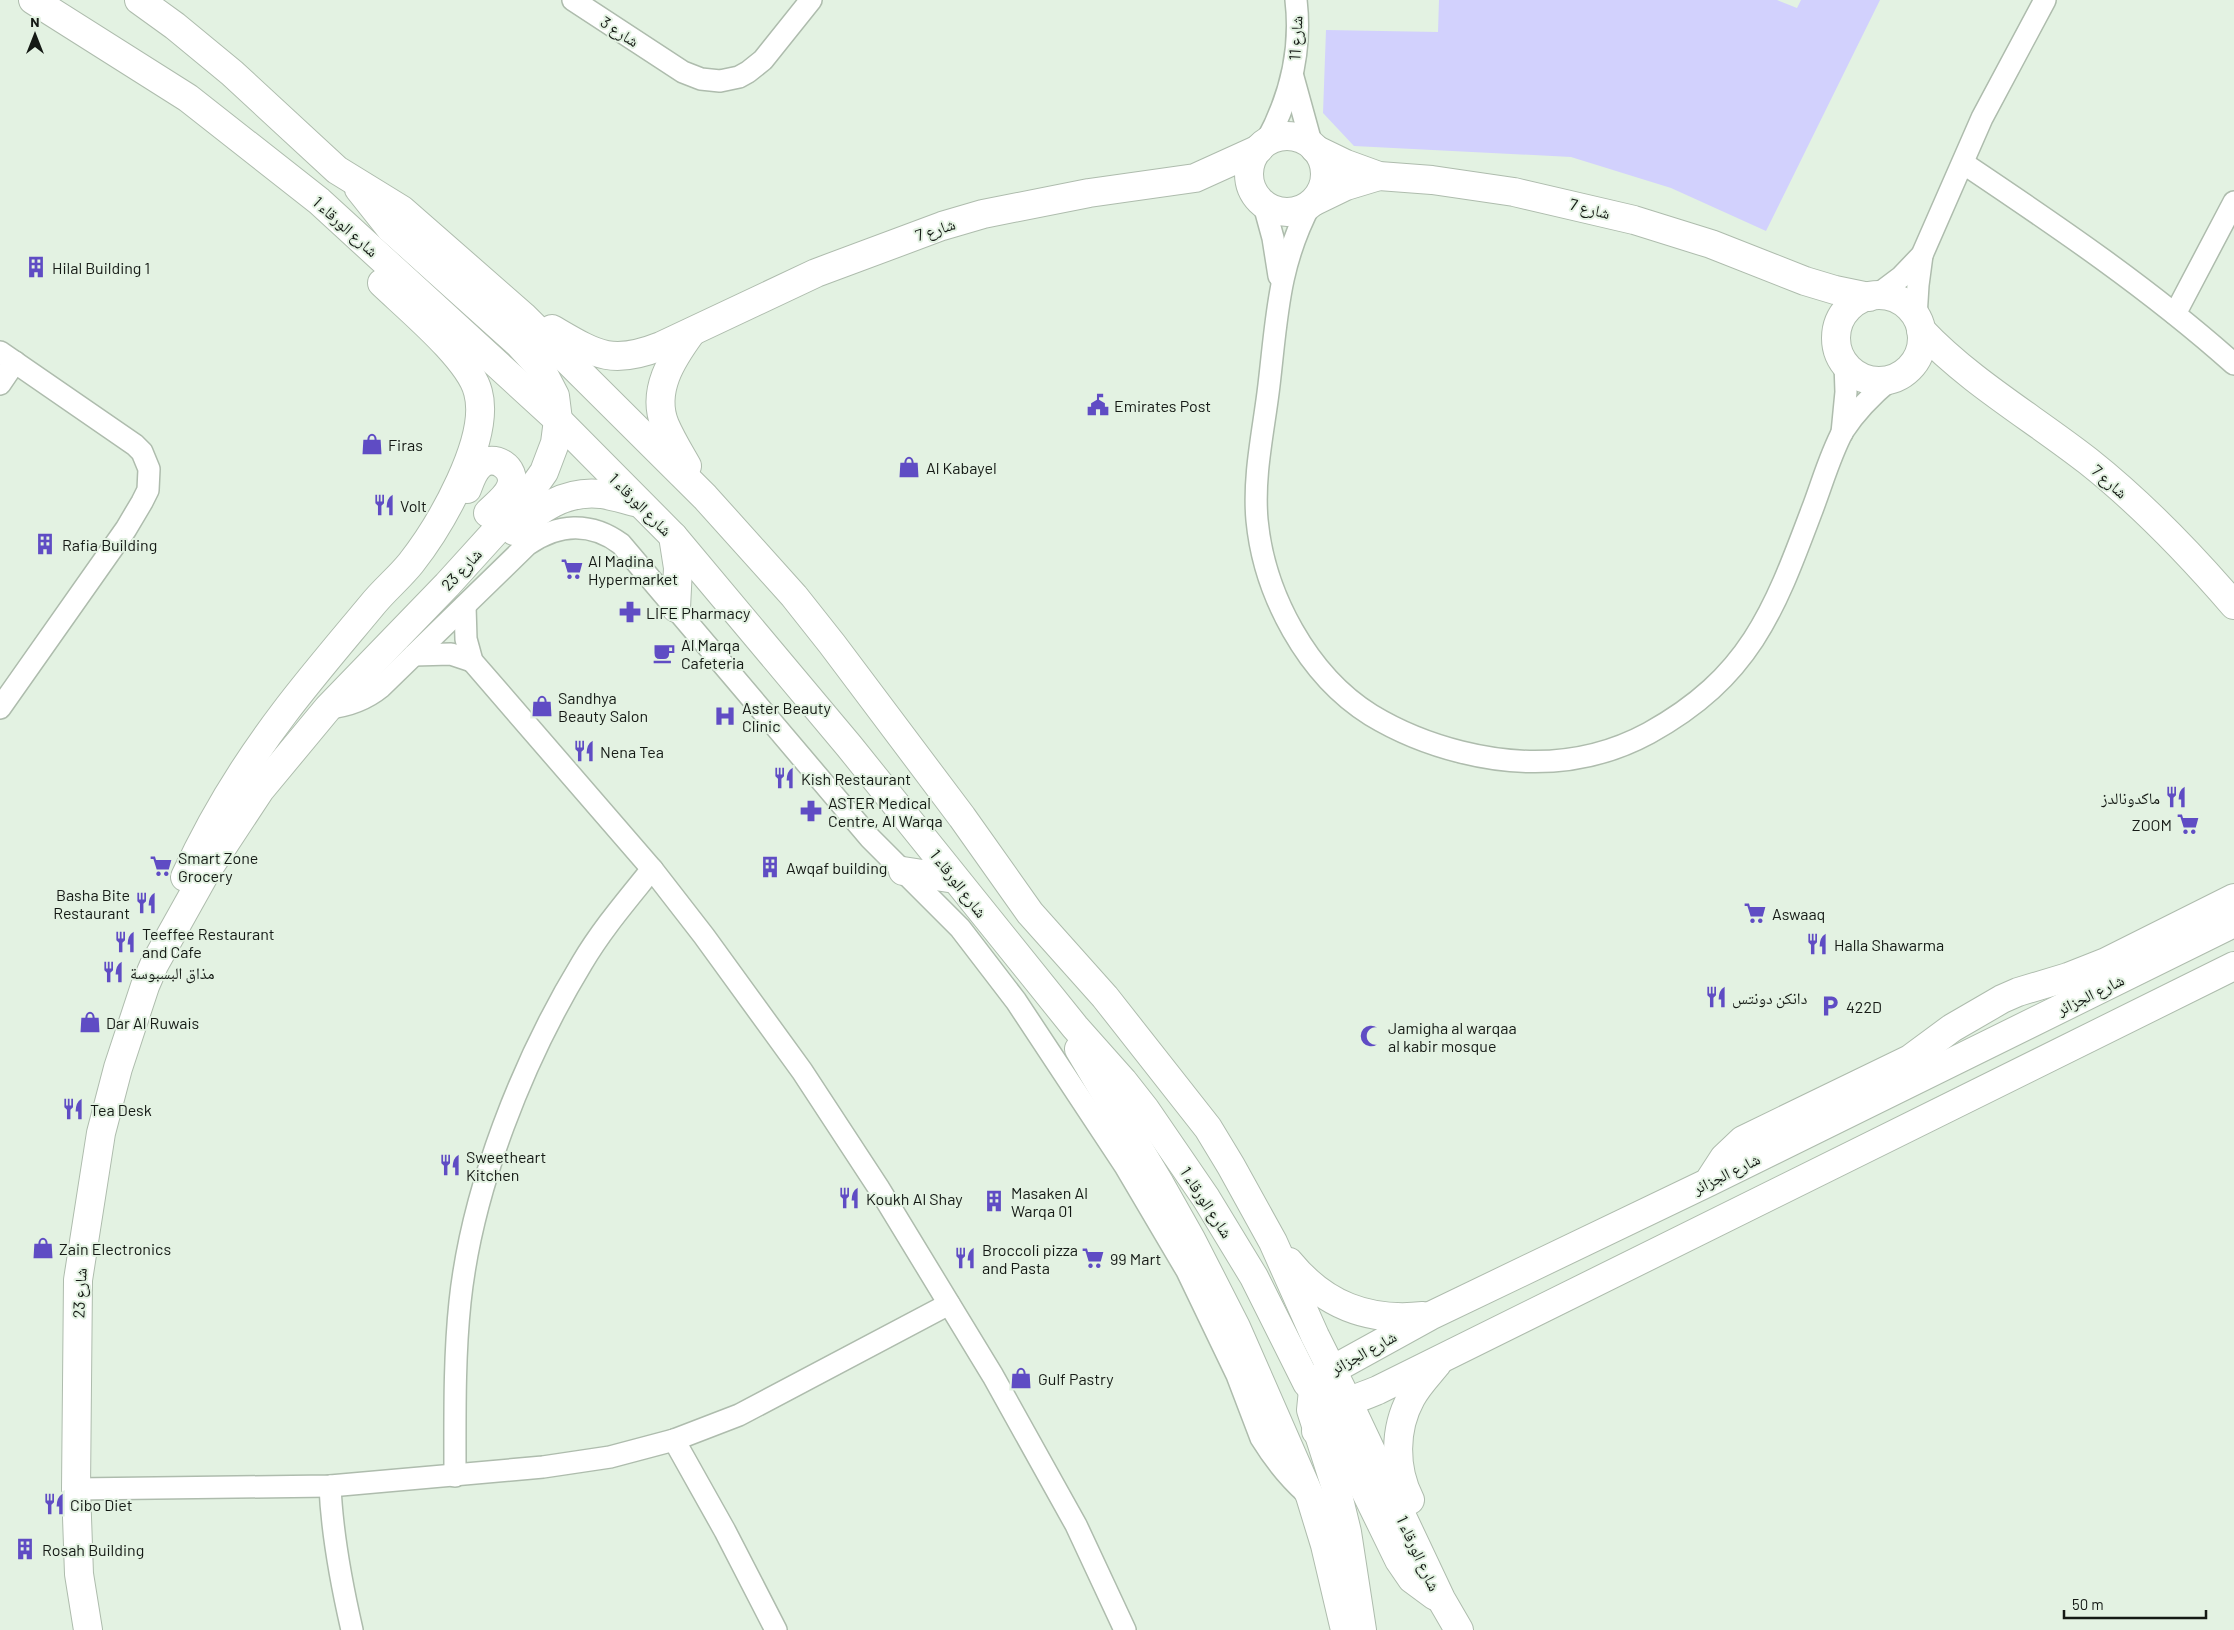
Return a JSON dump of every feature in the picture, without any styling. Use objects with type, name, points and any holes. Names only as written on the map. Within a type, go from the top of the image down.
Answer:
[{"type":"street","name":"شارع الورقاء 1","points":[[32,0],[188,98],[319,200],[558,420],[673,536],[849,746],[955,879],[1145,1109],[1206,1198],[1254,1277],[1302,1374],[1313,1390]]},
{"type":"street","name":"شارع الورقاء 1","points":[[139,0],[175,26],[232,73],[322,156],[353,180],[402,210],[523,316],[705,497],[794,596],[962,817],[1030,913],[1105,996],[1208,1128],[1273,1242],[1330,1370],[1348,1402],[1441,1599],[1459,1630]]},
{"type":"street","name":"شارع 3","points":[[573,0],[684,72],[701,79],[729,80],[739,77],[756,67],[811,0]]},
{"type":"street","name":"شارع 11","points":[[1262,145],[1282,110],[1293,76],[1296,42],[1296,0]]},
{"type":"street","points":[[1842,433],[1864,404],[1917,358],[1921,349],[1918,286],[1922,255],[1982,118],[2045,0]]},
{"type":"street","name":"شارع 11","points":[[1293,76],[1314,147]]},
{"type":"street","points":[[1313,202],[1293,212],[1273,210],[1263,204],[1252,191],[1248,176],[1249,166],[1262,145],[1285,136],[1295,137],[1314,147],[1320,156],[1325,174],[1324,184],[1313,202],[1289,254],[1280,289],[1264,436],[1257,471],[1256,496],[1261,545],[1275,592],[1285,615],[1311,657],[1345,694],[1372,715],[1405,733],[1452,750],[1488,758],[1531,762],[1552,762],[1591,756],[1622,746],[1647,734],[1683,712],[1709,692],[1743,656],[1770,614],[1790,569],[1842,433],[1846,392],[1845,364]]},
{"type":"street","name":"شارع 7","points":[[523,316],[550,328],[577,345],[599,354],[624,356],[650,350],[816,273],[942,226],[983,214],[1089,193],[1195,178],[1228,165],[1262,145]]},
{"type":"street","name":"شارع 7","points":[[1314,147],[1346,164],[1379,176],[1481,187],[1595,209],[1701,241],[1792,276],[1835,290],[1873,296]]},
{"type":"street","points":[[1963,163],[2106,260],[2175,314],[2234,364]]},
{"type":"street","name":"شارع 7","points":[[1313,202],[1346,186],[1379,176]]},
{"type":"street","name":"شارع 7","points":[[1195,178],[1230,188],[1263,204]]},
{"type":"street","name":"شارع 23","points":[[154,965],[206,872],[242,816],[280,764],[328,708],[468,562],[535,486],[553,450],[558,420],[554,396],[540,367],[518,344],[390,228],[366,200],[353,180]]},
{"type":"street","name":"شارع 23","points":[[88,1630],[79,1574],[76,1497],[78,1280],[94,1169],[108,1102],[134,1017],[154,965],[166,925],[195,855],[215,818],[259,749],[308,682],[410,563],[445,511],[474,445],[481,419],[478,392],[467,367],[358,259],[319,200]]},
{"type":"street","points":[[2175,314],[2234,202]]},
{"type":"street","points":[[1263,204],[1273,238],[1280,289]]},
{"type":"street","points":[[1922,255],[1901,277],[1873,296],[1859,300],[1847,310],[1839,323],[1837,333],[1838,349],[1845,364],[1856,374],[1871,380],[1938,371],[1971,374]]},
{"type":"street","name":"شارع 7","points":[[1792,276],[1822,308],[1837,333]]},
{"type":"street","points":[[1873,296],[1896,298],[1911,309],[1919,323]]},
{"type":"street","name":"شارع 7","points":[[1919,323],[1945,353],[2090,463],[2170,536],[2234,605]]},
{"type":"street","name":"شارع 7","points":[[692,332],[672,360],[666,372],[661,411],[670,435],[705,497]]},
{"type":"street","points":[[0,384],[7,357],[135,445],[147,461],[150,478],[148,490],[126,529],[0,708]]},
{"type":"street","points":[[373,660],[443,563],[508,492],[511,486],[512,474],[505,465],[500,462],[488,461],[478,467],[460,506],[444,532],[410,563]]},
{"type":"street","points":[[468,562],[502,541],[541,509],[563,498],[598,494],[640,503]]},
{"type":"street","points":[[328,708],[351,704],[371,694],[536,539],[557,530],[579,527],[602,532],[621,544],[870,838],[960,928],[1016,1001],[1125,1166],[1186,1271],[1219,1336],[1262,1438],[1269,1450],[1289,1478],[1310,1496]]},
{"type":"street","points":[[673,536],[678,568],[676,608]]},
{"type":"street","points":[[465,606],[466,639],[472,661],[652,869],[710,944],[802,1071],[878,1187],[993,1376],[1076,1525],[1125,1630]]},
{"type":"street","points":[[414,655],[442,654],[472,661]]},
{"type":"street","points":[[455,1476],[455,1375],[460,1301],[472,1233],[494,1154],[518,1089],[552,1015],[582,962],[622,906],[652,869]]},
{"type":"street","points":[[903,871],[955,879]]},
{"type":"street","points":[[1709,1182],[1724,1158],[1744,1140],[1910,1059],[1952,1028],[1984,1009],[2018,992],[2068,977],[2106,962],[2234,898]]},
{"type":"street","name":"شارع الجزائر","points":[[1348,1402],[1329,1400],[1313,1390],[1323,1375],[1330,1370],[1430,1316],[1709,1182],[2234,924]]},
{"type":"street","points":[[1348,1402],[1378,1390],[2234,966]]},
{"type":"street","points":[[1039,981],[1160,1184],[1236,1327],[1310,1496],[1325,1545],[1345,1630]]},
{"type":"street","points":[[1273,1242],[1303,1279],[1335,1302],[1371,1314],[1390,1317],[1430,1316]]},
{"type":"street","points":[[76,1497],[136,1487],[330,1486],[455,1476],[610,1458],[674,1440],[739,1415],[948,1304]]},
{"type":"street","points":[[1441,1599],[1437,1576],[1424,1531],[1402,1482],[1398,1452],[1402,1421],[1408,1404],[1421,1383],[1442,1358]]},
{"type":"street","points":[[1313,1390],[1310,1410],[1337,1491],[1348,1532],[1362,1630]]},
{"type":"street","points":[[1316,1431],[1322,1425],[1331,1424],[1334,1427],[1405,1570],[1421,1587],[1441,1599]]},
{"type":"street","points":[[674,1440],[739,1557],[776,1630]]},
{"type":"street","points":[[330,1486],[331,1519],[352,1630]]},
{"type":"shaded area","points":[[1439,0],[1777,0],[1797,8],[1801,0],[1880,0],[1766,231],[1671,188],[1571,157],[1354,146],[1323,113],[1326,30],[1438,32]]},
{"type":"place","name":"Hilal Building 1","points":[[36,267]]},
{"type":"place","name":"Emirates Post","points":[[1098,405]]},
{"type":"place","name":"Firas","points":[[372,444]]},
{"type":"place","name":"Al Kabayel","points":[[909,467]]},
{"type":"place","name":"Volt","points":[[384,505]]},
{"type":"place","name":"Rafia Building","points":[[45,544]]},
{"type":"place","name":"Al Madina Hypermarket","points":[[572,569]]},
{"type":"place","name":"LIFE Pharmacy","points":[[630,612]]},
{"type":"place","name":"Al Marqa Cafeteria","points":[[664,653]]},
{"type":"place","name":"Sandhya Beauty Salon","points":[[542,706]]},
{"type":"place","name":"Aster Beauty Clinic","points":[[725,716]]},
{"type":"place","name":"Nena Tea","points":[[584,751]]},
{"type":"place","name":"Kish Restaurant","points":[[784,778]]},
{"type":"place","name":"ماكدونالدز","points":[[2176,797]]},
{"type":"place","name":"ASTER Medical Centre, Al Warqa","points":[[811,811]]},
{"type":"place","name":"ZOOM","points":[[2188,824]]},
{"type":"place","name":"Smart Zone Grocery","points":[[161,866]]},
{"type":"place","name":"Awqaf building","points":[[770,867]]},
{"type":"place","name":"Basha Bite Restaurant","points":[[146,903]]},
{"type":"place","name":"Aswaaq","points":[[1755,913]]},
{"type":"place","name":"Teeffee Restaurant and Cafe","points":[[125,942]]},
{"type":"place","name":"Halla Shawarma","points":[[1817,944]]},
{"type":"place","name":"مذاق البسبوسة","points":[[113,972]]},
{"type":"place","name":"دانكن دونتس","points":[[1716,997]]},
{"type":"place","name":"422D","points":[[1830,1006]]},
{"type":"place","name":"Dar Al Ruwais","points":[[90,1022]]},
{"type":"place","name":"Jamigha al warqaa al kabir mosque","points":[[1371,1036]]},
{"type":"place","name":"Tea Desk","points":[[73,1109]]},
{"type":"place","name":"Sweetheart Kitchen","points":[[450,1165]]},
{"type":"place","name":"Koukh Al Shay","points":[[849,1198]]},
{"type":"place","name":"Masaken Al Warqa 01","points":[[994,1201]]},
{"type":"place","name":"Zain Electronics","points":[[43,1248]]},
{"type":"place","name":"Broccoli pizza and Pasta","points":[[965,1258]]},
{"type":"place","name":"99 Mart","points":[[1093,1258]]},
{"type":"place","name":"Gulf Pastry","points":[[1021,1378]]},
{"type":"place","name":"Cibo Diet","points":[[54,1504]]},
{"type":"place","name":"Rosah Building","points":[[25,1549]]}]
